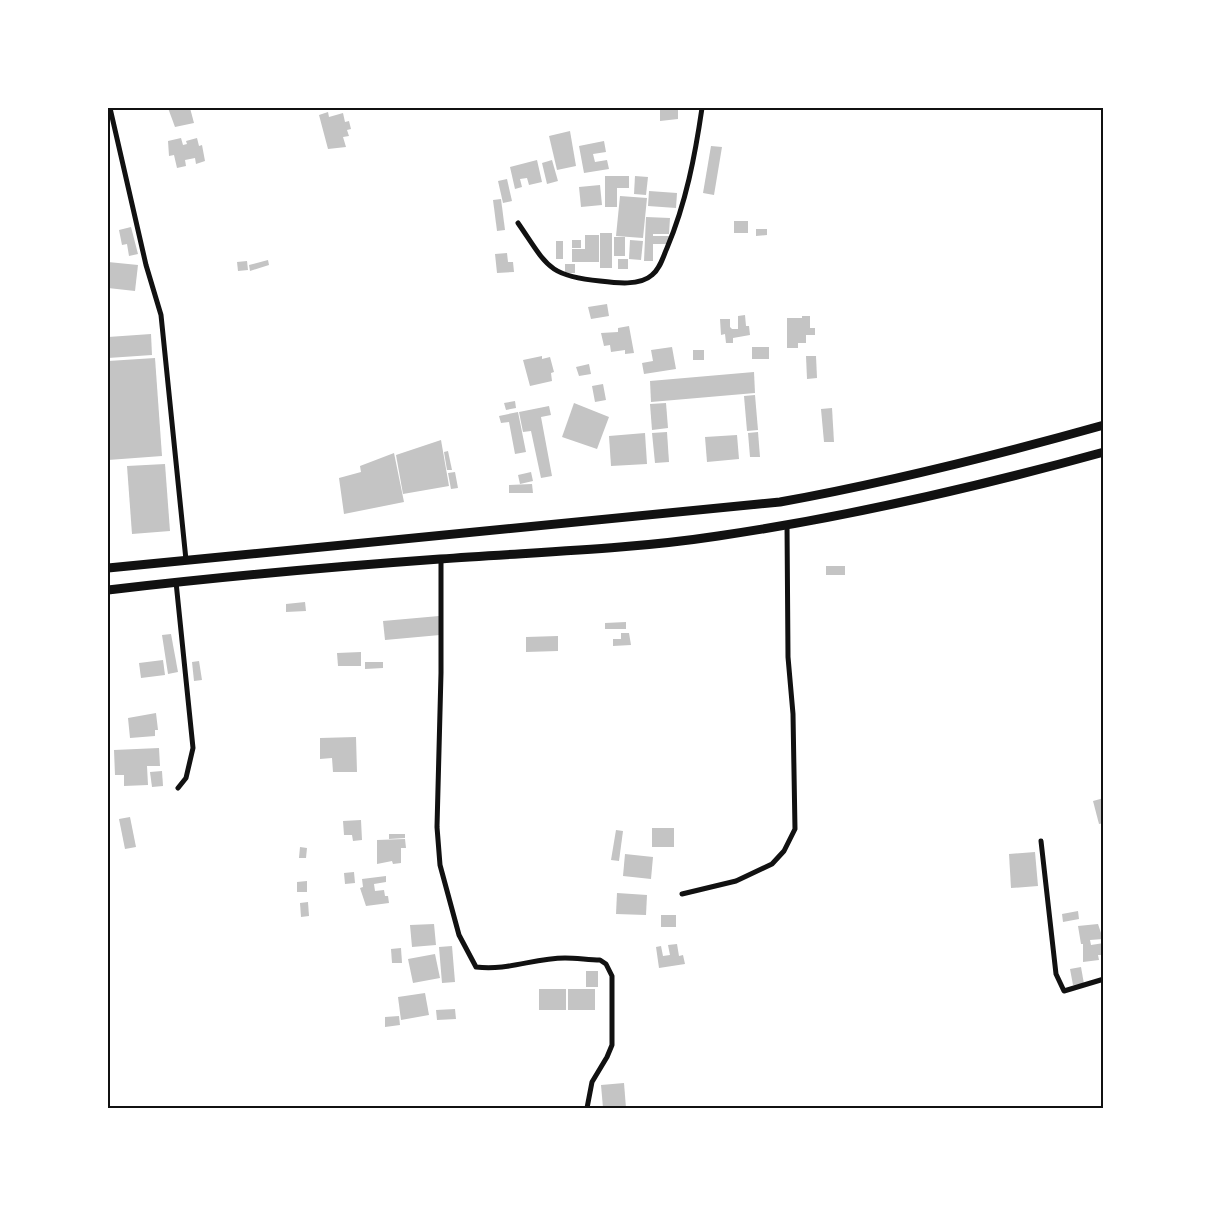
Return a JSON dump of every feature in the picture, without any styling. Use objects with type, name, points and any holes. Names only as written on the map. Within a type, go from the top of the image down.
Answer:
[{"type":"highway","points":[[108,568],[780,502],[858,488],[983,458],[1104,425]]},
{"type":"highway","points":[[108,590],[176,582],[441,559],[564,552],[717,536],[859,512],[1009,478],[1104,452]]},
{"type":"street","points":[[110,108],[146,265],[161,315],[186,560]]},
{"type":"street","points":[[518,224],[543,259],[552,268],[565,276],[621,283],[639,281],[652,276],[661,264],[679,219],[702,108]]},
{"type":"street","points":[[682,894],[736,881],[772,864],[784,851],[795,829],[793,714],[788,657],[787,524]]},
{"type":"street","points":[[441,559],[441,674],[437,827],[442,873],[459,936],[476,967],[508,968],[530,962],[565,958],[600,960],[610,970],[612,976],[612,1045],[592,1082],[587,1108]]},
{"type":"street","points":[[176,582],[193,748],[186,778],[178,788]]},
{"type":"street","points":[[1041,841],[1056,974],[1059,984],[1064,990],[1104,979]]},
{"type":"building","points":[[168,108],[190,108],[194,123],[175,127]]},
{"type":"building","points":[[660,110],[678,110],[678,119],[660,121]]},
{"type":"building","points":[[328,112],[329,117],[343,113],[345,122],[349,121],[351,129],[347,130],[349,136],[343,137],[346,147],[328,149],[319,115]]},
{"type":"building","points":[[570,131],[576,166],[557,170],[549,136]]},
{"type":"building","points":[[181,138],[183,145],[187,144],[186,141],[197,138],[199,146],[202,145],[205,161],[196,164],[195,158],[185,160],[186,166],[177,168],[174,155],[169,156],[168,141]]},
{"type":"building","points":[[604,141],[606,152],[593,154],[595,162],[607,160],[609,169],[584,173],[579,146]]},
{"type":"building","points":[[711,146],[722,147],[714,195],[703,193]]},
{"type":"building","points":[[537,160],[542,182],[529,185],[527,178],[520,179],[522,187],[515,189],[510,167]]},
{"type":"building","points":[[552,160],[558,181],[547,184],[542,163]]},
{"type":"building","points":[[605,176],[629,176],[629,188],[617,188],[617,207],[605,207]]},
{"type":"building","points":[[635,176],[648,177],[646,195],[634,194]]},
{"type":"building","points":[[507,179],[512,201],[503,203],[498,181]]},
{"type":"building","points":[[600,185],[602,205],[581,207],[579,187]]},
{"type":"building","points":[[649,191],[677,193],[676,208],[648,206]]},
{"type":"building","points":[[620,196],[647,198],[643,238],[616,236]]},
{"type":"building","points":[[501,199],[505,230],[497,231],[493,200]]},
{"type":"building","points":[[646,217],[670,218],[669,234],[653,234],[653,236],[669,236],[669,244],[653,244],[653,261],[644,261]]},
{"type":"building","points":[[734,221],[748,221],[748,233],[734,233]]},
{"type":"building","points":[[131,227],[138,254],[129,256],[127,244],[122,245],[119,230]]},
{"type":"building","points":[[756,229],[767,229],[767,235],[756,236]]},
{"type":"building","points":[[600,233],[612,233],[612,268],[600,268]]},
{"type":"building","points":[[585,235],[599,235],[599,262],[572,262],[572,249],[585,249]]},
{"type":"building","points":[[614,237],[625,237],[625,256],[614,256]]},
{"type":"building","points":[[572,240],[581,240],[581,248],[572,248]]},
{"type":"building","points":[[630,240],[643,241],[641,260],[629,259]]},
{"type":"building","points":[[556,241],[563,241],[563,259],[556,259]]},
{"type":"building","points":[[507,253],[508,262],[513,262],[514,272],[497,273],[495,254]]},
{"type":"building","points":[[618,259],[628,259],[628,269],[618,269]]},
{"type":"building","points":[[268,260],[269,265],[250,271],[249,265]]},
{"type":"building","points":[[247,261],[248,270],[238,271],[237,262]]},
{"type":"building","points":[[108,262],[138,265],[135,291],[108,288]]},
{"type":"building","points":[[565,264],[575,264],[575,273],[565,273]]},
{"type":"building","points":[[607,304],[609,316],[591,319],[588,307]]},
{"type":"building","points":[[745,315],[746,326],[749,326],[750,335],[733,338],[733,343],[726,343],[725,334],[721,335],[720,319],[730,319],[730,327],[738,329],[738,316]]},
{"type":"building","points":[[802,316],[810,316],[810,328],[815,328],[815,335],[806,335],[806,343],[798,343],[798,348],[787,348],[787,318],[802,318]]},
{"type":"building","points":[[629,326],[634,353],[625,354],[625,350],[611,352],[610,345],[604,346],[601,333],[618,332],[618,328]]},
{"type":"building","points":[[151,334],[152,355],[108,358],[108,337]]},
{"type":"building","points":[[672,347],[676,369],[644,374],[642,363],[653,361],[651,350]]},
{"type":"building","points":[[752,347],[769,347],[769,359],[752,359]]},
{"type":"building","points":[[693,350],[704,350],[704,360],[693,360]]},
{"type":"building","points":[[542,356],[542,359],[550,357],[554,372],[551,373],[552,381],[530,386],[523,360]]},
{"type":"building","points":[[806,356],[816,356],[817,378],[807,379]]},
{"type":"building","points":[[155,358],[162,456],[108,460],[108,361]]},
{"type":"building","points":[[589,364],[591,374],[579,376],[576,367]]},
{"type":"building","points":[[754,372],[755,393],[651,402],[650,381]]},
{"type":"building","points":[[603,384],[606,400],[595,402],[592,386]]},
{"type":"building","points":[[755,395],[758,430],[747,431],[744,396]]},
{"type":"building","points":[[515,401],[516,408],[506,410],[504,403]]},
{"type":"building","points":[[574,403],[609,417],[597,449],[562,437]]},
{"type":"building","points":[[666,403],[668,428],[652,430],[650,404]]},
{"type":"building","points":[[549,406],[551,415],[541,417],[552,476],[541,478],[531,431],[523,432],[519,412]]},
{"type":"building","points":[[832,408],[834,442],[824,442],[821,409]]},
{"type":"building","points":[[518,412],[526,452],[515,454],[509,422],[501,423],[499,416]]},
{"type":"building","points":[[667,432],[669,462],[655,463],[652,433]]},
{"type":"building","points":[[758,432],[760,457],[750,457],[748,433]]},
{"type":"building","points":[[645,433],[647,464],[611,466],[609,436]]},
{"type":"building","points":[[737,435],[739,459],[707,462],[705,437]]},
{"type":"building","points":[[441,440],[449,486],[403,494],[396,455]]},
{"type":"building","points":[[448,451],[452,470],[447,470],[444,452]]},
{"type":"building","points":[[394,453],[404,502],[344,514],[339,478],[361,472],[360,466]]},
{"type":"building","points":[[165,464],[170,531],[132,534],[127,466]]},
{"type":"building","points":[[455,472],[458,488],[451,489],[448,473]]},
{"type":"building","points":[[531,472],[533,481],[520,484],[518,475]]},
{"type":"building","points":[[532,484],[533,493],[509,493],[509,485]]},
{"type":"building","points":[[826,566],[845,566],[845,575],[826,575]]},
{"type":"building","points":[[305,602],[306,611],[286,612],[286,604]]},
{"type":"building","points":[[439,616],[440,635],[385,640],[383,621]]},
{"type":"building","points":[[626,622],[626,629],[605,629],[605,623]]},
{"type":"building","points":[[621,633],[629,633],[631,645],[613,646],[613,639],[621,639]]},
{"type":"building","points":[[171,634],[178,672],[168,674],[162,635]]},
{"type":"building","points":[[558,636],[558,651],[526,652],[526,637]]},
{"type":"building","points":[[361,652],[361,666],[338,666],[337,653]]},
{"type":"building","points":[[163,660],[165,675],[141,678],[139,663]]},
{"type":"building","points":[[199,661],[202,680],[194,681],[192,662]]},
{"type":"building","points":[[365,662],[383,662],[383,668],[365,669]]},
{"type":"building","points":[[156,713],[158,730],[155,730],[155,736],[130,738],[128,718]]},
{"type":"building","points":[[356,737],[357,772],[333,772],[332,758],[320,759],[320,738]]},
{"type":"building","points":[[159,748],[160,766],[147,766],[148,785],[124,786],[124,775],[115,775],[114,750]]},
{"type":"building","points":[[162,771],[163,786],[152,787],[150,772]]},
{"type":"building","points":[[1104,798],[1104,823],[1099,824],[1093,801]]},
{"type":"building","points":[[130,817],[136,847],[125,849],[119,819]]},
{"type":"building","points":[[361,820],[362,840],[353,841],[352,835],[344,835],[343,821]]},
{"type":"building","points":[[652,828],[674,828],[674,847],[652,847]]},
{"type":"building","points":[[616,830],[623,831],[619,861],[611,860]]},
{"type":"building","points":[[389,834],[405,834],[405,838],[389,839]]},
{"type":"building","points":[[405,839],[406,848],[401,848],[401,863],[393,864],[392,861],[377,864],[377,840]]},
{"type":"building","points":[[300,847],[307,848],[306,858],[299,858]]},
{"type":"building","points":[[1035,852],[1038,886],[1011,888],[1009,854]]},
{"type":"building","points":[[625,854],[653,857],[651,879],[623,876]]},
{"type":"building","points":[[354,872],[355,883],[345,884],[344,873]]},
{"type":"building","points":[[386,876],[386,882],[374,884],[375,891],[384,890],[385,896],[388,896],[389,903],[366,906],[360,888],[363,887],[362,879]]},
{"type":"building","points":[[307,881],[307,892],[297,892],[297,882]]},
{"type":"building","points":[[617,893],[647,895],[646,915],[616,914]]},
{"type":"building","points":[[308,902],[309,916],[301,917],[300,903]]},
{"type":"building","points":[[1078,911],[1079,919],[1063,922],[1062,914]]},
{"type":"building","points":[[661,915],[676,915],[676,927],[661,927]]},
{"type":"building","points":[[434,924],[436,945],[412,947],[410,925]]},
{"type":"building","points":[[1098,924],[1103,939],[1090,940],[1091,945],[1104,943],[1101,955],[1098,955],[1099,960],[1083,962],[1083,944],[1081,944],[1078,926]]},
{"type":"building","points":[[677,944],[679,956],[683,955],[685,964],[659,968],[656,947],[661,946],[663,956],[670,955],[668,945]]},
{"type":"building","points":[[452,946],[455,982],[442,983],[439,947]]},
{"type":"building","points":[[401,948],[402,963],[392,963],[391,949]]},
{"type":"building","points":[[435,954],[440,978],[413,983],[408,959]]},
{"type":"building","points":[[1081,967],[1084,984],[1073,985],[1070,969]]},
{"type":"building","points":[[586,971],[598,971],[598,987],[586,987]]},
{"type":"building","points":[[539,989],[566,989],[566,1010],[539,1010]]},
{"type":"building","points":[[568,989],[595,989],[595,1010],[568,1010]]},
{"type":"building","points":[[425,993],[429,1015],[401,1020],[398,997]]},
{"type":"building","points":[[455,1009],[456,1019],[437,1020],[436,1010]]},
{"type":"building","points":[[399,1016],[400,1025],[385,1027],[385,1017]]},
{"type":"building","points":[[624,1083],[626,1108],[603,1108],[601,1085]]}]
